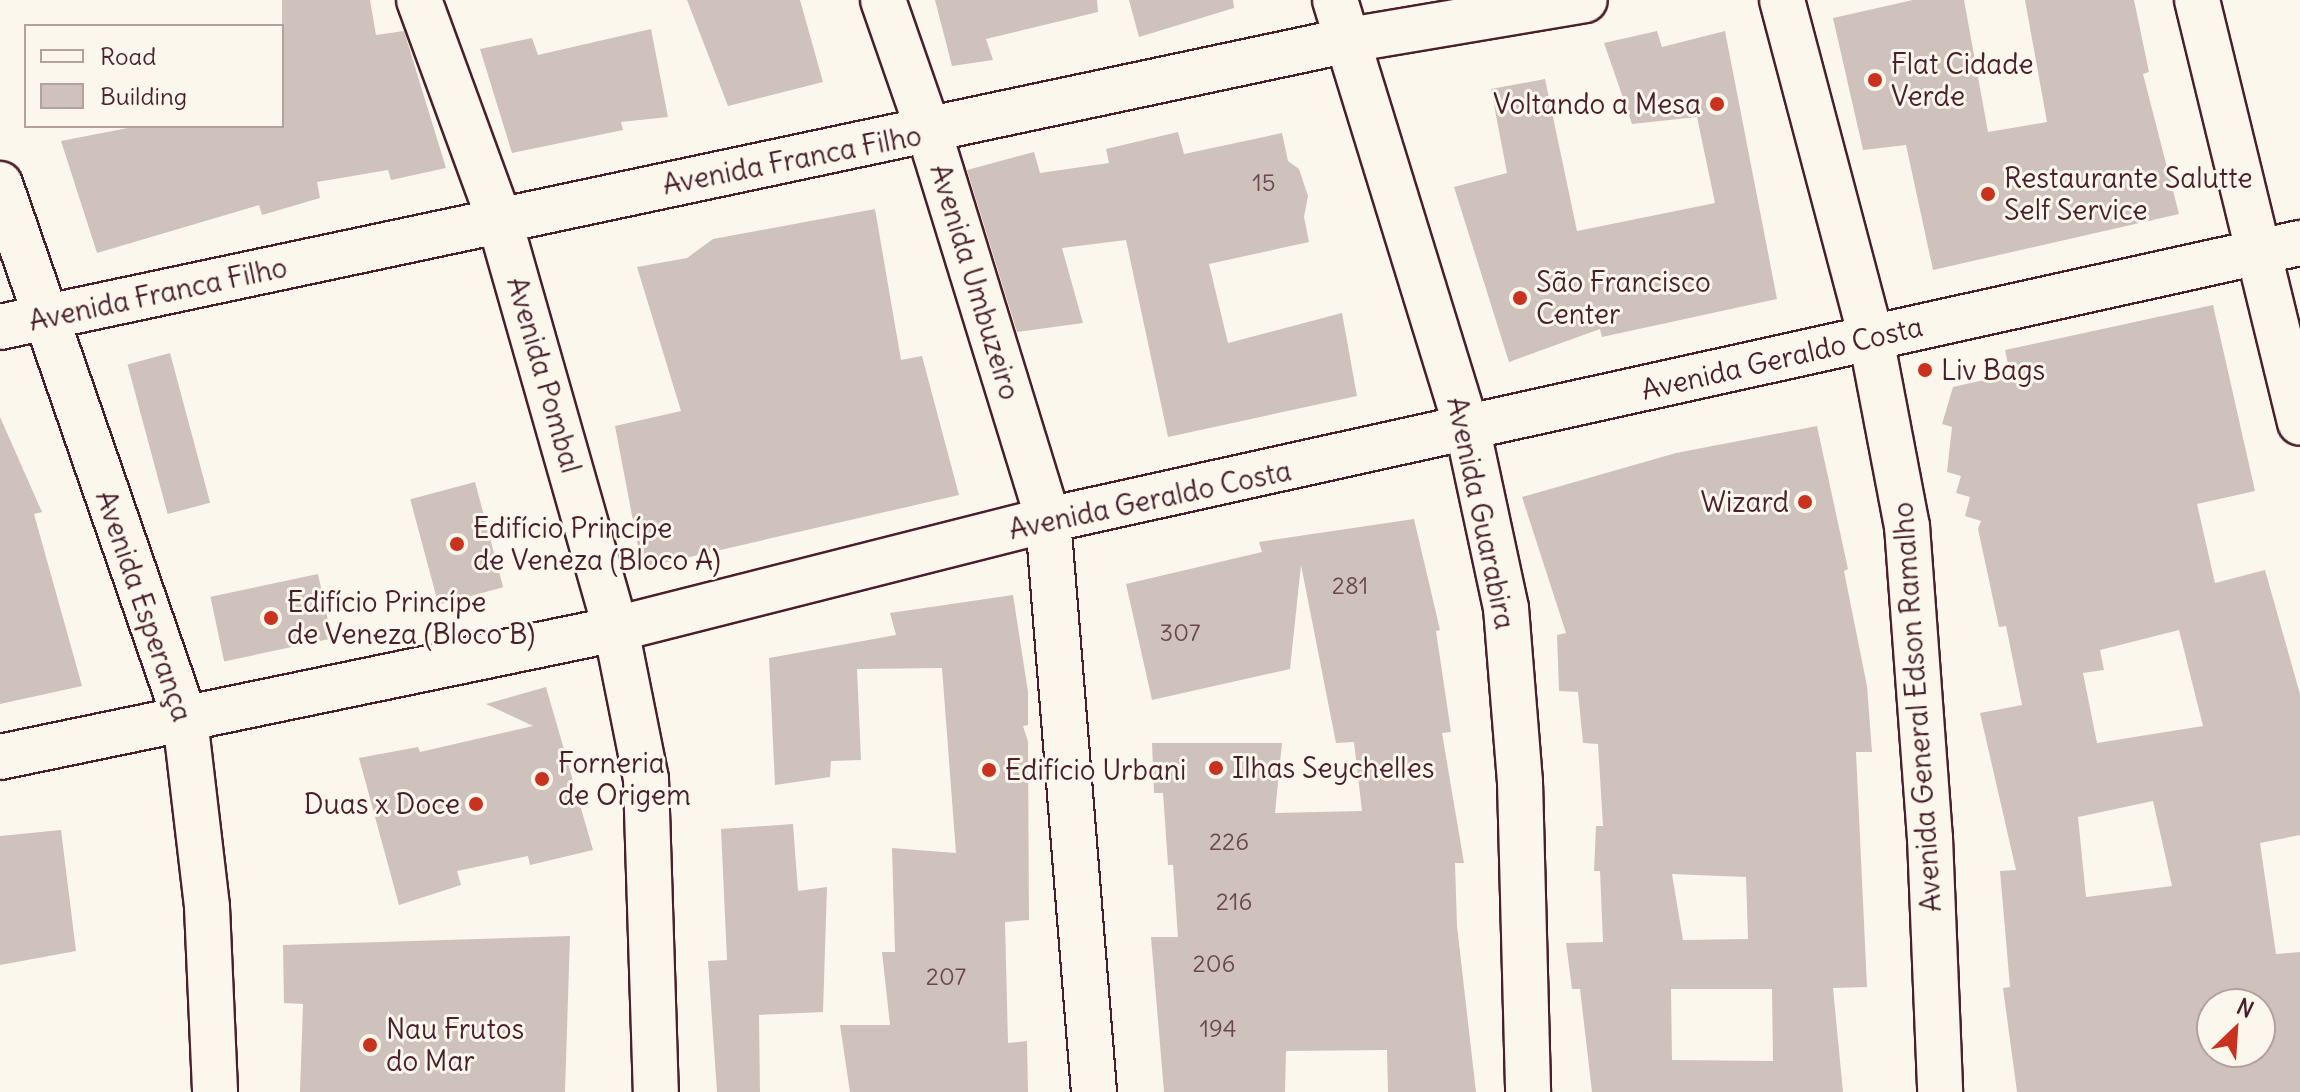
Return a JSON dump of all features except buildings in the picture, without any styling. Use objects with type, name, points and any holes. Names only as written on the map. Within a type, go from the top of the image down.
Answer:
[{"type":"street","name":"Avenida Pombal","points":[[419,0],[499,219],[616,629],[646,779],[656,1092]]},
{"type":"street","name":"Avenida Umbuzeiro","points":[[883,0],[929,132],[1048,520],[1094,1092]]},
{"type":"street","name":"Avenida Guarabira","points":[[1335,0],[1468,431],[1506,608],[1520,782],[1528,1092]]},
{"type":"street","name":"Avenida Franca Filho","points":[[0,327],[499,219],[929,132],[1349,40],[1585,0]]},
{"type":"street","name":"Avenida General Edson Ramalho","points":[[1782,0],[1871,338],[1907,526],[1930,838],[1940,1092]]},
{"type":"street","points":[[2197,0],[2300,423]]},
{"type":"street","name":"Avenida Esperança","points":[[0,184],[185,719],[207,907],[215,1092]]},
{"type":"street","name":"Avenida Geraldo Costa","points":[[0,757],[616,629],[1048,520],[1468,431],[1819,346],[1871,338],[2300,243]]},
{"type":"place","name":"Flat Cidade Verde","points":[[1875,80]]},
{"type":"place","name":"Voltando a Mesa","points":[[1717,104]]},
{"type":"place","name":"Restaurante Salutte Self Service","points":[[1988,194]]},
{"type":"place","name":"São Francisco Center","points":[[1520,298]]},
{"type":"place","name":"Liv Bags","points":[[1925,370]]},
{"type":"place","name":"Wizard","points":[[1805,502]]},
{"type":"place","name":"Edifício Princípe de Veneza (Bloco A)","points":[[457,544]]},
{"type":"place","name":"Edifício Princípe de Veneza (Bloco B)","points":[[271,618]]},
{"type":"place","name":"Ilhas Seychelles","points":[[1216,768]]},
{"type":"place","name":"Edifício Urbani","points":[[989,770]]},
{"type":"place","name":"Forneria de Origem","points":[[542,779]]},
{"type":"place","name":"Duas x Doce","points":[[476,804]]},
{"type":"place","name":"Nau Frutos do Mar","points":[[370,1045]]}]
